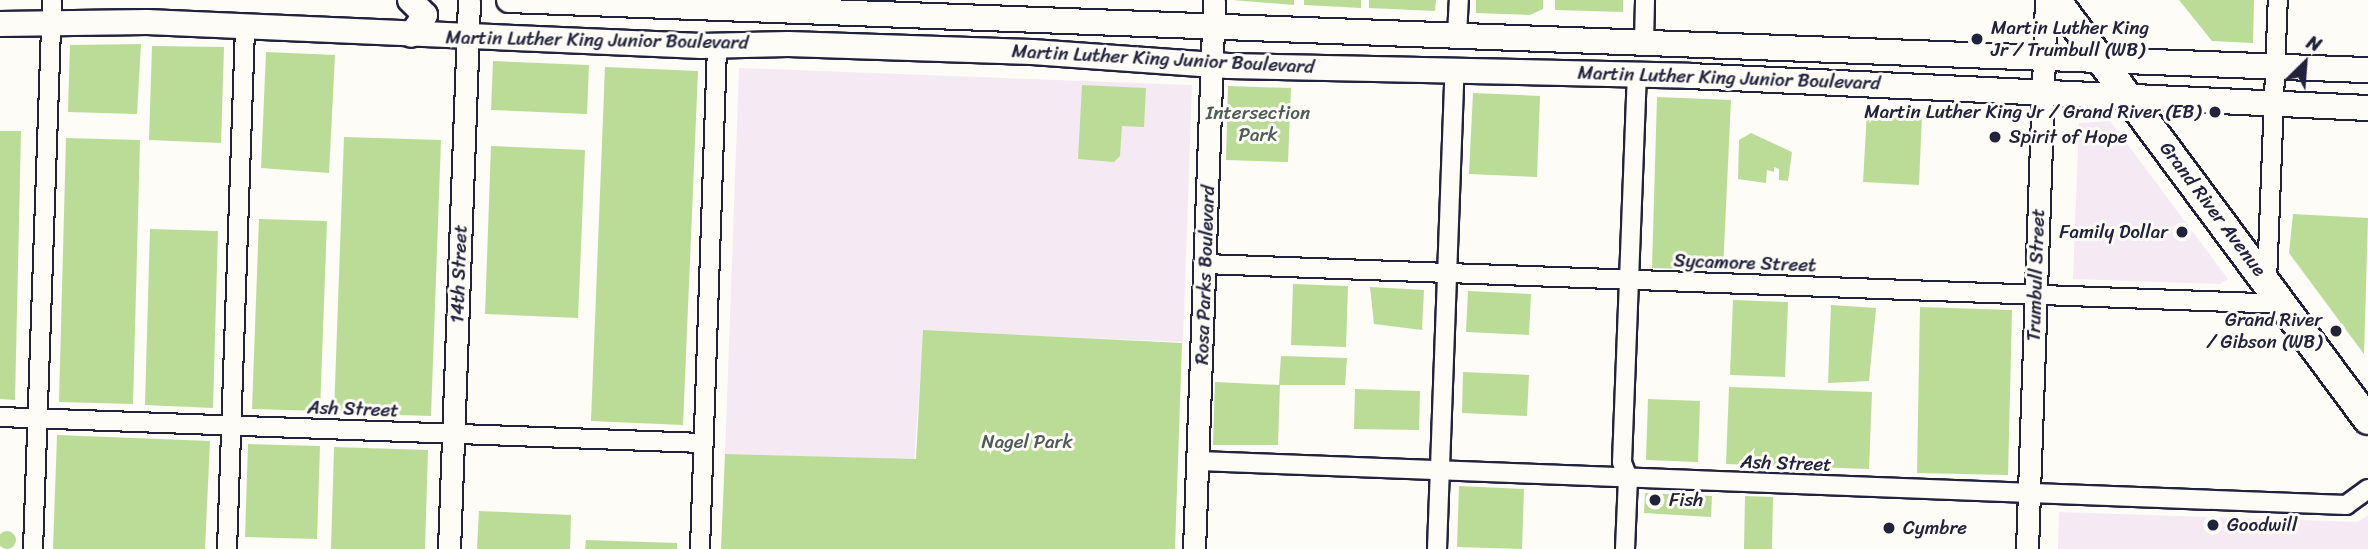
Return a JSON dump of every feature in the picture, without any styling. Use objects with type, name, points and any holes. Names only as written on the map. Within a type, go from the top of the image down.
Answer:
[{"type":"main road","points":[[410,0],[425,15],[411,35]]},
{"type":"main road","name":"Martin Luther King Junior Boulevard","points":[[509,0],[2368,70]]},
{"type":"main road","name":"Grand River Avenue","points":[[2056,0],[2368,420]]},
{"type":"main road","points":[[788,44],[799,37],[802,28],[790,10]]},
{"type":"main road","name":"Martin Luther King Junior Boulevard","points":[[0,24],[52,11],[245,29],[717,46],[788,44],[1055,53],[1212,65],[1455,68],[1870,83],[2129,99],[2368,108]]},
{"type":"main road","points":[[855,46],[842,40],[839,31],[843,22],[858,13]]},
{"type":"main road","points":[[1259,28],[1247,38],[1244,47],[1247,57],[1260,66]]},
{"type":"main road","points":[[1513,71],[1530,62],[1530,48],[1519,38]]},
{"type":"main road","points":[[1574,40],[1566,55],[1569,63],[1584,73]]},
{"type":"main road","points":[[1796,48],[1820,67],[1804,82]]},
{"type":"main road","points":[[1864,50],[1849,61],[1847,68],[1850,75],[1870,83]]},
{"type":"street","name":"14th Street","points":[[449,549],[469,0]]},
{"type":"street","name":"Rosa Parks Boulevard","points":[[1194,549],[1214,0]]},
{"type":"street","points":[[1457,35],[1459,0]]},
{"type":"street","points":[[1644,42],[1645,0]]},
{"type":"street","name":"Trumbull Street","points":[[2027,549],[2046,0]]},
{"type":"street","points":[[2267,281],[2278,0]]},
{"type":"street","points":[[33,549],[52,11]]},
{"type":"street","points":[[227,549],[245,29]]},
{"type":"street","points":[[700,549],[717,46]]},
{"type":"street","points":[[1437,549],[1455,68]]},
{"type":"street","points":[[1625,549],[1628,478],[1622,462],[1637,75]]},
{"type":"street","name":"Sycamore Street","points":[[1205,264],[2284,304]]},
{"type":"street","name":"Ash Street","points":[[0,417],[704,443]]},
{"type":"street","name":"Ash Street","points":[[1199,461],[2346,505],[2368,489]]},
{"type":"shaded area","points":[[739,68],[1192,85],[1183,342],[924,331],[914,460],[725,454]]},
{"type":"shaded area","points":[[2110,121],[2228,279],[2220,284],[2073,279],[2079,123]]},
{"type":"shaded area","points":[[2059,512],[2358,522],[2368,515],[2368,549],[2058,549]]},
{"type":"green space","points":[[1232,0],[1294,0],[1294,5]]},
{"type":"green space","points":[[1304,0],[1361,0],[1361,8],[1304,5]]},
{"type":"green space","points":[[1369,0],[1436,0],[1435,11],[1369,8]]},
{"type":"green space","points":[[1476,0],[1543,0],[1543,9],[1530,15],[1476,13]]},
{"type":"green space","points":[[1555,0],[1623,0],[1623,12],[1555,10]]},
{"type":"green space","points":[[2179,0],[2254,0],[2253,43],[2212,41]]},
{"type":"green space","points":[[141,44],[137,114],[68,112],[70,45]]},
{"type":"green space","points":[[152,46],[224,47],[221,143],[149,140]]},
{"type":"green space","points":[[266,52],[335,55],[329,173],[261,168]]},
{"type":"green space","points":[[493,61],[589,65],[587,114],[491,110]]},
{"type":"green space","points":[[605,67],[698,71],[683,425],[591,421]]},
{"type":"green space","points":[[1082,85],[1146,88],[1144,127],[1122,126],[1120,156],[1114,162],[1078,159]]},
{"type":"green space","name":"Intersection Park","points":[[1228,86],[1291,88],[1288,162],[1226,160]]},
{"type":"green space","points":[[1473,93],[1540,96],[1537,177],[1469,174]]},
{"type":"green space","points":[[1657,97],[1731,100],[1723,270],[1652,268]]},
{"type":"green space","points":[[1867,112],[1922,115],[1919,185],[1863,182]]},
{"type":"green space","points":[[0,131],[21,131],[15,400],[0,399]]},
{"type":"green space","points":[[1751,133],[1792,152],[1788,181],[1779,180],[1779,169],[1774,167],[1774,172],[1767,170],[1766,183],[1738,179],[1739,140]]},
{"type":"green space","points":[[344,137],[441,140],[431,416],[334,413]]},
{"type":"green space","points":[[66,138],[140,140],[133,404],[59,402]]},
{"type":"green space","points":[[491,146],[585,150],[578,318],[485,314]]},
{"type":"green space","points":[[2293,214],[2368,218],[2364,354],[2289,253]]},
{"type":"green space","points":[[259,219],[327,221],[320,411],[252,409]]},
{"type":"green space","points":[[150,229],[218,231],[213,408],[145,405]]},
{"type":"green space","points":[[1293,284],[1348,286],[1346,347],[1291,345]]},
{"type":"green space","points":[[1370,287],[1424,290],[1422,330],[1374,324]]},
{"type":"green space","points":[[1468,291],[1531,294],[1529,335],[1466,332]]},
{"type":"green space","points":[[1733,300],[1788,302],[1785,377],[1730,375]]},
{"type":"green space","points":[[1831,305],[1876,308],[1869,381],[1828,383]]},
{"type":"green space","points":[[1920,307],[2012,310],[2008,475],[1917,473]]},
{"type":"green space","name":"Nagel Park","points":[[923,330],[1182,343],[1175,549],[721,549],[725,454],[916,459]]},
{"type":"green space","points":[[1281,356],[1347,358],[1345,385],[1280,385],[1278,445],[1213,445],[1215,382],[1279,385]]},
{"type":"green space","points":[[1463,372],[1529,375],[1527,416],[1462,413]]},
{"type":"green space","points":[[1729,387],[1872,392],[1869,469],[1726,464]]},
{"type":"green space","points":[[1355,389],[1420,391],[1419,430],[1354,429]]},
{"type":"green space","points":[[1648,399],[1700,401],[1698,462],[1646,460]]},
{"type":"green space","points":[[57,435],[210,441],[205,549],[53,549]]},
{"type":"green space","points":[[248,444],[320,446],[317,539],[245,537]]},
{"type":"green space","points":[[334,447],[428,450],[425,549],[331,549]]},
{"type":"green space","points":[[1459,486],[1524,489],[1522,549],[1457,547]]},
{"type":"green space","points":[[1645,493],[1712,496],[1711,517],[1644,513]]},
{"type":"green space","points":[[1745,496],[1773,497],[1772,549],[1744,549]]},
{"type":"green space","points":[[479,511],[571,515],[570,549],[477,549]]},
{"type":"green space","points":[[7,531],[13,534],[16,540],[13,546],[7,549],[1,546],[-2,540],[1,534]]},
{"type":"green space","points":[[586,540],[677,543],[677,549],[585,549]]},
{"type":"place","name":"Martin Luther King Jr / Trumbull (WB)","points":[[1977,39]]},
{"type":"place","name":"Martin Luther King Jr / Grand River (EB)","points":[[2215,112]]},
{"type":"place","name":"Spirit of Hope","points":[[1995,137]]},
{"type":"place","name":"Family Dollar","points":[[2182,232]]},
{"type":"place","name":"Grand River / Gibson (WB)","points":[[2336,331]]},
{"type":"place","name":"Fish","points":[[1655,500]]},
{"type":"place","name":"Goodwill","points":[[2213,525]]},
{"type":"place","name":"Cymbre","points":[[1889,528]]}]
